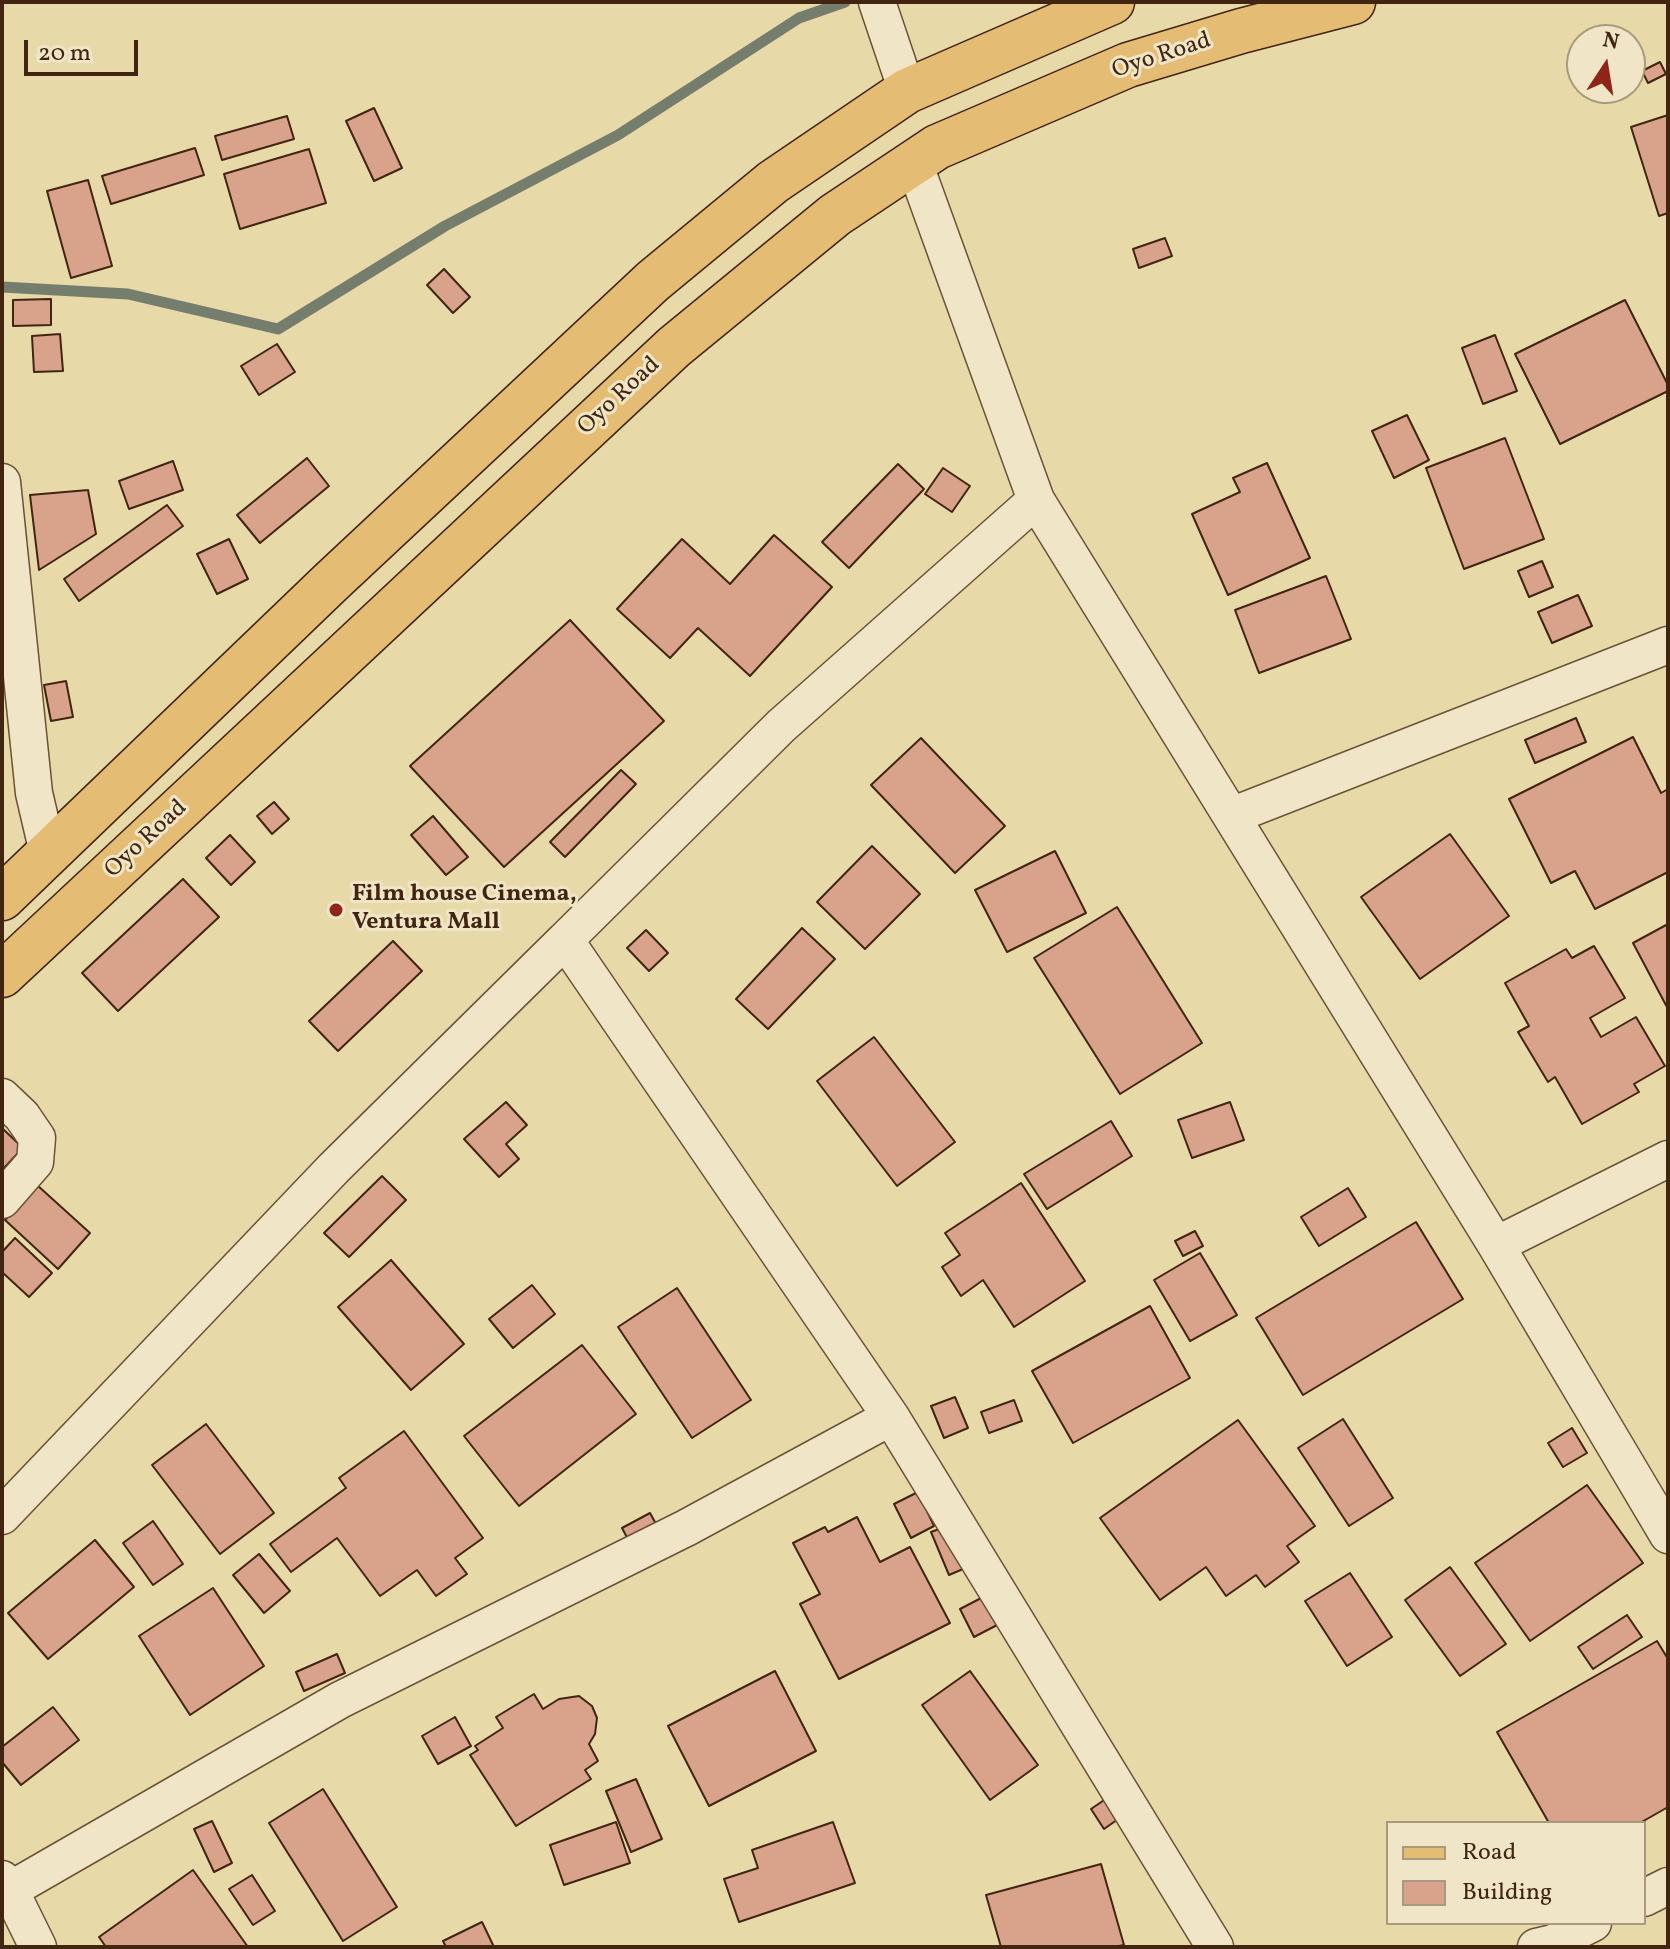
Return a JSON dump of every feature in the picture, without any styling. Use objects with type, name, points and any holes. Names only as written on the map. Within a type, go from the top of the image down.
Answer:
[{"type":"main road","points":[[2,898],[331,582],[653,281],[773,182],[907,91],[1112,2]]},
{"type":"main road","name":"Oyo Road","points":[[2,975],[674,347],[835,215],[937,147],[1128,65],[1353,2]]},
{"type":"street","points":[[877,2],[907,91]]},
{"type":"street","points":[[914,163],[1036,500],[1496,1245],[1668,1535]]},
{"type":"street","points":[[2,482],[34,793],[48,853]]},
{"type":"street","points":[[2,1516],[334,1168],[781,726],[1036,500]]},
{"type":"street","points":[[1231,816],[1668,645]]},
{"type":"street","points":[[565,940],[891,1417],[1215,1947]]},
{"type":"street","points":[[2,1097],[22,1116],[37,1138],[35,1162],[2,1200]]},
{"type":"street","points":[[1496,1245],[1668,1159]]},
{"type":"street","points":[[38,1947],[6,1885],[340,1700],[686,1528],[891,1417]]},
{"type":"street","points":[[1646,1897],[1668,1886]]},
{"type":"street","points":[[1536,1947],[1553,1943],[1589,1925]]},
{"type":"building","points":[[1660,62],[1666,74],[1648,83],[1646,69]]},
{"type":"building","points":[[374,108],[402,168],[374,181],[346,121]]},
{"type":"building","points":[[1668,115],[1668,213],[1659,216],[1631,127]]},
{"type":"building","points":[[287,116],[294,139],[222,160],[215,136]]},
{"type":"building","points":[[195,148],[204,175],[111,204],[102,176]]},
{"type":"building","points":[[309,149],[326,203],[240,229],[224,174]]},
{"type":"building","points":[[88,180],[112,266],[71,278],[47,191]]},
{"type":"building","points":[[1165,238],[1172,256],[1139,268],[1133,249]]},
{"type":"building","points":[[444,269],[470,297],[453,313],[427,285]]},
{"type":"building","points":[[51,299],[51,325],[13,326],[13,300]]},
{"type":"building","points":[[1625,300],[1668,385],[1668,391],[1560,444],[1515,354]]},
{"type":"building","points":[[60,334],[63,371],[34,372],[32,336]]},
{"type":"building","points":[[1495,335],[1517,391],[1483,404],[1462,348]]},
{"type":"building","points":[[277,344],[295,372],[259,395],[241,366]]},
{"type":"building","points":[[1407,415],[1429,460],[1394,478],[1372,431]]},
{"type":"building","points":[[1505,438],[1544,539],[1464,569],[1426,468]]},
{"type":"building","points":[[307,458],[329,486],[260,543],[237,515]]},
{"type":"building","points":[[173,461],[183,490],[129,509],[119,481]]},
{"type":"building","points":[[1267,463],[1310,558],[1228,595],[1192,514],[1240,492],[1233,478]]},
{"type":"building","points":[[898,464],[924,489],[849,568],[822,542]]},
{"type":"building","points":[[943,468],[970,486],[952,512],[925,494]]},
{"type":"building","points":[[88,490],[96,534],[39,570],[30,495]]},
{"type":"building","points":[[167,505],[183,526],[79,601],[64,579]]},
{"type":"building","points":[[774,535],[832,587],[750,676],[698,628],[670,658],[617,609],[682,539],[730,584]]},
{"type":"building","points":[[229,539],[248,579],[217,594],[197,554]]},
{"type":"building","points":[[1542,561],[1553,587],[1529,597],[1518,571]]},
{"type":"building","points":[[1326,576],[1351,639],[1259,673],[1235,610]]},
{"type":"building","points":[[1578,595],[1592,626],[1552,643],[1538,612]]},
{"type":"building","points":[[570,620],[664,721],[504,867],[410,766]]},
{"type":"building","points":[[66,681],[73,717],[51,721],[44,685]]},
{"type":"building","points":[[1576,718],[1586,742],[1535,763],[1525,740]]},
{"type":"building","points":[[1633,737],[1661,793],[1668,789],[1668,872],[1595,909],[1575,871],[1551,883],[1509,799]]},
{"type":"building","points":[[921,738],[1005,826],[955,873],[871,785]]},
{"type":"building","points":[[621,770],[636,784],[565,857],[550,842]]},
{"type":"building","points":[[274,802],[289,819],[272,834],[257,816]]},
{"type":"building","points":[[433,816],[468,857],[446,875],[411,835]]},
{"type":"building","points":[[1450,834],[1509,916],[1420,979],[1361,897]]},
{"type":"building","points":[[230,835],[255,862],[231,885],[206,858]]},
{"type":"building","points":[[872,846],[920,894],[865,949],[817,902]]},
{"type":"building","points":[[1055,851],[1086,913],[1007,952],[975,890]]},
{"type":"building","points":[[183,879],[219,917],[118,1011],[82,973]]},
{"type":"building","points":[[1117,907],[1202,1043],[1120,1094],[1034,958]]},
{"type":"building","points":[[1668,924],[1668,1009],[1633,943]]},
{"type":"building","points":[[802,928],[835,959],[768,1029],[736,999]]},
{"type":"building","points":[[646,930],[668,953],[649,971],[627,948]]},
{"type":"building","points":[[393,941],[422,971],[338,1051],[309,1021]]},
{"type":"building","points":[[1594,946],[1625,998],[1590,1018],[1601,1037],[1636,1017],[1665,1066],[1634,1084],[1639,1092],[1582,1124],[1555,1077],[1548,1082],[1518,1032],[1529,1026],[1505,983],[1566,949],[1572,958]]},
{"type":"building","points":[[874,1037],[955,1142],[897,1186],[817,1081]]},
{"type":"building","points":[[506,1102],[527,1125],[506,1144],[519,1159],[499,1177],[464,1139]]},
{"type":"building","points":[[1230,1102],[1244,1140],[1192,1158],[1178,1120]]},
{"type":"building","points":[[1111,1121],[1132,1156],[1047,1209],[1024,1174]]},
{"type":"building","points":[[2,1128],[23,1148],[2,1170]]},
{"type":"building","points":[[382,1176],[406,1200],[349,1257],[324,1233]]},
{"type":"building","points":[[1021,1183],[1085,1281],[1014,1327],[983,1280],[961,1296],[942,1267],[960,1255],[945,1233]]},
{"type":"building","points":[[37,1185],[90,1233],[58,1269],[5,1220]]},
{"type":"building","points":[[1348,1188],[1366,1217],[1319,1246],[1301,1217]]},
{"type":"building","points":[[1416,1222],[1463,1299],[1303,1395],[1256,1318]]},
{"type":"building","points":[[1195,1231],[1203,1246],[1183,1256],[1175,1241]]},
{"type":"building","points":[[15,1238],[52,1273],[29,1297],[2,1272],[2,1252]]},
{"type":"building","points":[[1200,1253],[1237,1315],[1190,1341],[1154,1280]]},
{"type":"building","points":[[391,1260],[464,1344],[411,1390],[338,1307]]},
{"type":"building","points":[[532,1285],[555,1314],[513,1348],[489,1319]]},
{"type":"building","points":[[677,1288],[751,1400],[692,1438],[618,1327]]},
{"type":"building","points":[[1150,1306],[1190,1378],[1073,1443],[1032,1371]]},
{"type":"building","points":[[582,1345],[636,1414],[519,1506],[464,1436]]},
{"type":"building","points":[[955,1397],[968,1428],[944,1438],[931,1406]]},
{"type":"building","points":[[1014,1400],[1022,1421],[989,1433],[981,1412]]},
{"type":"building","points":[[1343,1419],[1393,1498],[1349,1526],[1298,1448]]},
{"type":"building","points":[[1238,1420],[1315,1526],[1287,1546],[1299,1562],[1265,1587],[1256,1575],[1226,1596],[1206,1567],[1160,1600],[1100,1518]]},
{"type":"building","points":[[206,1424],[274,1513],[220,1554],[152,1465]]},
{"type":"building","points":[[1572,1428],[1587,1453],[1563,1467],[1548,1443]]},
{"type":"building","points":[[404,1431],[483,1538],[455,1558],[467,1574],[436,1596],[417,1570],[380,1596],[337,1538],[291,1572],[270,1544],[346,1488],[339,1478]]},
{"type":"building","points":[[1587,1485],[1643,1563],[1530,1641],[1475,1563]]},
{"type":"building","points":[[918,1492],[934,1526],[911,1538],[894,1504]]},
{"type":"building","points":[[650,1513],[661,1533],[633,1549],[622,1528]]},
{"type":"building","points":[[857,1517],[880,1562],[910,1547],[950,1623],[839,1679],[800,1604],[820,1594],[793,1543],[825,1527],[828,1532]]},
{"type":"building","points":[[153,1521],[183,1564],[153,1585],[123,1543]]},
{"type":"building","points":[[953,1524],[970,1566],[949,1575],[931,1532]]},
{"type":"building","points":[[95,1540],[134,1587],[48,1659],[8,1613]]},
{"type":"building","points":[[259,1554],[290,1591],[264,1613],[233,1575]]},
{"type":"building","points":[[1450,1567],[1506,1644],[1460,1676],[1405,1600]]},
{"type":"building","points":[[1350,1573],[1392,1637],[1347,1666],[1305,1601]]},
{"type":"building","points":[[213,1588],[264,1666],[190,1715],[139,1636]]},
{"type":"building","points":[[987,1595],[1001,1623],[974,1637],[960,1609]]},
{"type":"building","points":[[1627,1615],[1642,1637],[1593,1669],[1578,1647]]},
{"type":"building","points":[[1657,1641],[1668,1659],[1668,1807],[1644,1821],[1548,1821],[1497,1732]]},
{"type":"building","points":[[337,1654],[345,1673],[304,1691],[296,1672]]},
{"type":"building","points":[[775,1671],[816,1751],[709,1806],[668,1726]]},
{"type":"building","points":[[970,1671],[1038,1765],[990,1800],[922,1705]]},
{"type":"building","points":[[534,1694],[543,1709],[559,1699],[579,1696],[592,1706],[597,1718],[595,1734],[589,1744],[598,1761],[585,1770],[591,1779],[516,1826],[470,1755],[478,1750],[475,1746],[503,1728],[496,1717]]},
{"type":"building","points":[[53,1707],[79,1740],[21,1785],[2,1762],[2,1747]]},
{"type":"building","points":[[455,1717],[471,1746],[438,1764],[422,1736]]},
{"type":"building","points":[[636,1779],[662,1839],[631,1852],[606,1791]]},
{"type":"building","points":[[323,1789],[397,1907],[343,1941],[269,1823]]},
{"type":"building","points":[[1110,1796],[1124,1815],[1104,1829],[1091,1809]]},
{"type":"building","points":[[212,1821],[232,1863],[214,1872],[194,1829]]},
{"type":"building","points":[[616,1822],[630,1863],[564,1885],[550,1845]]},
{"type":"building","points":[[833,1822],[855,1883],[739,1922],[724,1879],[758,1868],[752,1850]]},
{"type":"building","points":[[1101,1864],[1124,1945],[1001,1947],[986,1895]]},
{"type":"building","points":[[193,1870],[248,1947],[106,1947],[99,1937]]},
{"type":"building","points":[[252,1875],[275,1911],[253,1925],[229,1889]]},
{"type":"building","points":[[482,1922],[494,1947],[446,1947],[443,1941]]},
{"type":"waterway","points":[[2,287],[128,294],[278,329],[445,226],[618,135],[799,18],[845,2]]},
{"type":"place","name":"Film house Cinema, Ventura Mall","points":[[336,910]]}]
